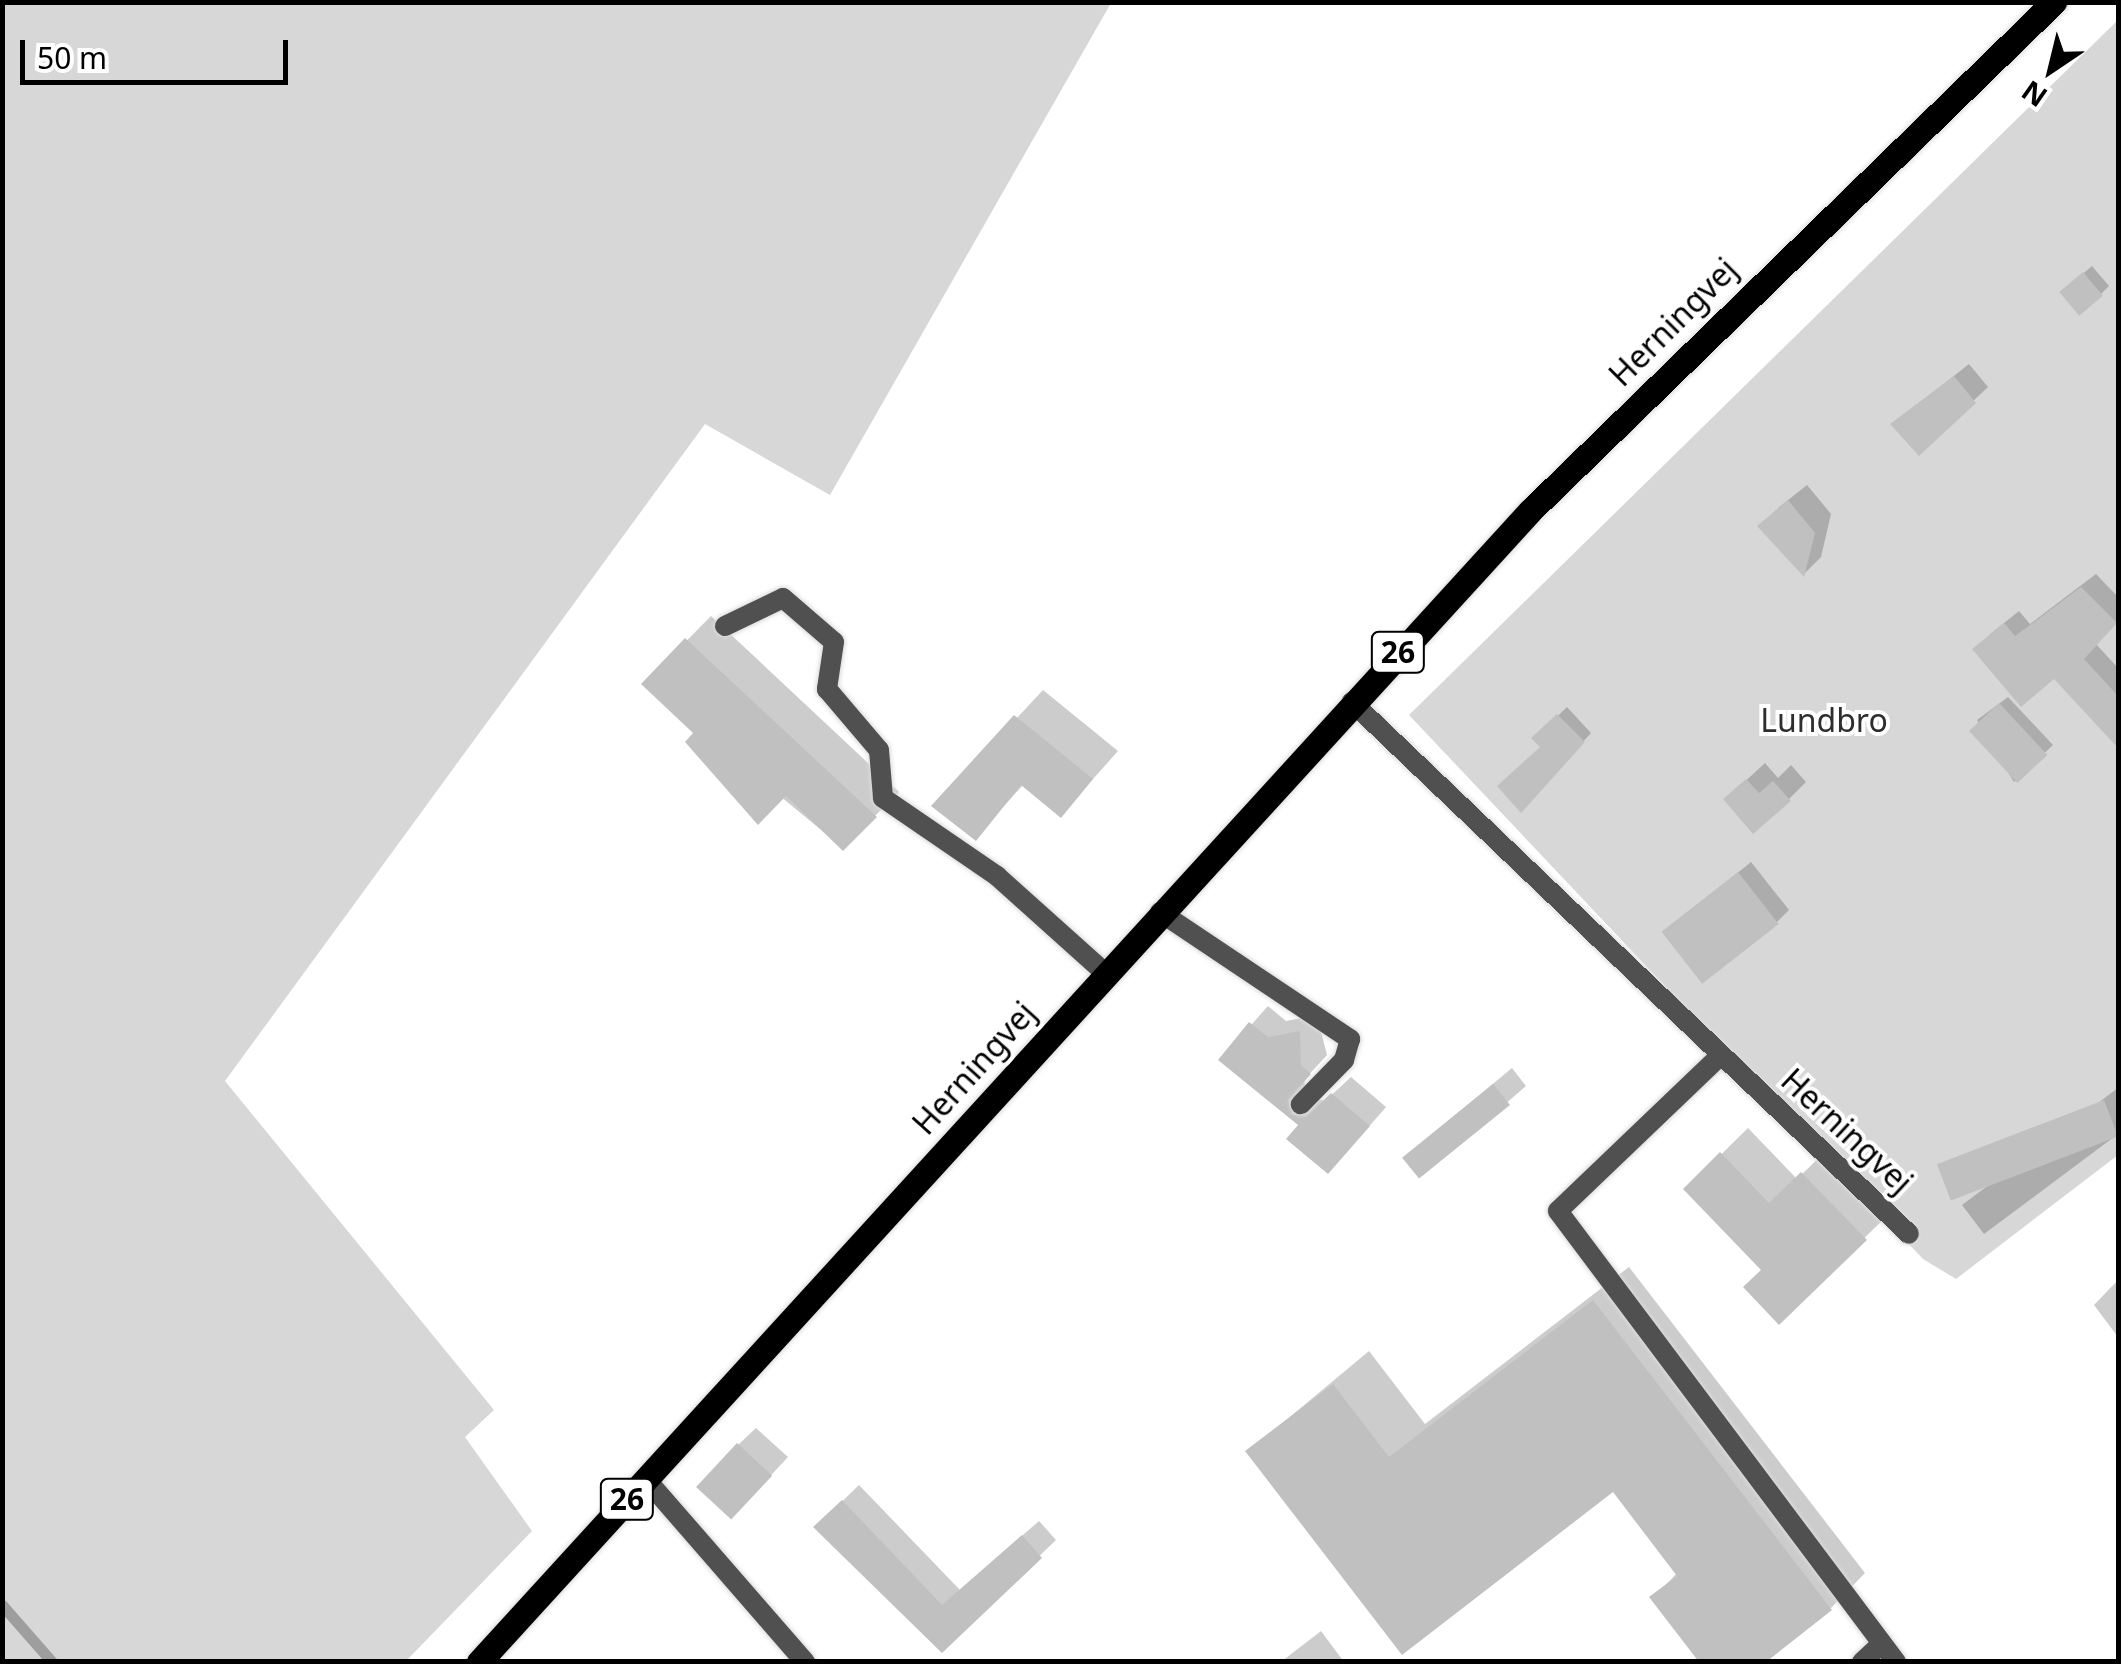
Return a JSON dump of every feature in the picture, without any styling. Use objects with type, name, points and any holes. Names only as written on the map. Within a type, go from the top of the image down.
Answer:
[{"type":"main road","name":"Herningvej","points":[[478,1662],[1352,702],[1558,483],[2054,2]]},
{"type":"street","points":[[725,626],[783,598],[834,642],[827,689],[878,750],[883,798],[997,876],[1105,973]]},
{"type":"street","name":"Herningvej","points":[[1352,702],[1909,1234]]},
{"type":"street","points":[[1160,912],[1350,1039],[1344,1060],[1301,1104]]},
{"type":"street","points":[[1720,1056],[1558,1211],[1896,1662]]},
{"type":"street","points":[[645,1478],[804,1662]]},
{"type":"street","points":[[1862,1662],[1882,1644]]},
{"type":"green space","points":[[3,2],[1111,3],[830,495],[705,424],[225,1081],[494,1410],[465,1437],[532,1531],[406,1661],[3,1661]]},
{"type":"green space","name":"Lundbro","points":[[2118,20],[2118,1155],[1956,1279],[1923,1259],[1409,715]]},
{"type":"building","points":[[2083,272],[2103,296],[2079,316],[2059,292]]},
{"type":"building","points":[[1954,376],[1976,403],[1919,456],[1890,424]]},
{"type":"building","points":[[1788,500],[1815,533],[1804,577],[1757,526]]},
{"type":"building","points":[[2081,587],[2117,623],[2084,659],[2118,696],[2118,748],[2054,679],[2021,707],[1972,649],[2004,623],[2015,636]]},
{"type":"building","points":[[685,638],[877,817],[843,851],[786,796],[758,825],[685,742],[693,733],[641,684]]},
{"type":"building","points":[[1999,703],[2047,755],[2017,783],[1969,731]]},
{"type":"building","points":[[1557,714],[1585,742],[1521,813],[1497,786],[1540,747],[1531,738]]},
{"type":"building","points":[[1014,715],[1093,779],[1061,818],[1021,785],[976,841],[931,806]]},
{"type":"building","points":[[1746,779],[1759,793],[1773,781],[1791,801],[1753,834],[1723,799]]},
{"type":"building","points":[[1738,872],[1779,924],[1702,984],[1662,932]]},
{"type":"building","points":[[1249,1022],[1268,1037],[1300,1031],[1301,1065],[1311,1074],[1288,1100],[1292,1114],[1306,1117],[1331,1093],[1370,1126],[1328,1174],[1286,1139],[1298,1125],[1218,1060]]},
{"type":"building","points":[[1493,1084],[1510,1105],[1419,1179],[1402,1158]]},
{"type":"building","points":[[2104,1100],[2118,1136],[1951,1201],[1937,1164]]},
{"type":"building","points":[[1720,1152],[1769,1203],[1801,1172],[1867,1240],[1779,1325],[1743,1287],[1761,1270],[1683,1189]]},
{"type":"building","points":[[1593,1300],[1832,1610],[1766,1662],[1699,1662],[1649,1597],[1677,1576],[1613,1492],[1402,1655],[1245,1451],[1333,1384],[1389,1457]]},
{"type":"building","points":[[737,1443],[772,1476],[731,1520],[696,1487]]},
{"type":"building","points":[[842,1500],[942,1605],[1022,1535],[1042,1558],[942,1653],[813,1527]]},
{"type":"waterway","points":[[2,1605],[52,1662]]}]
